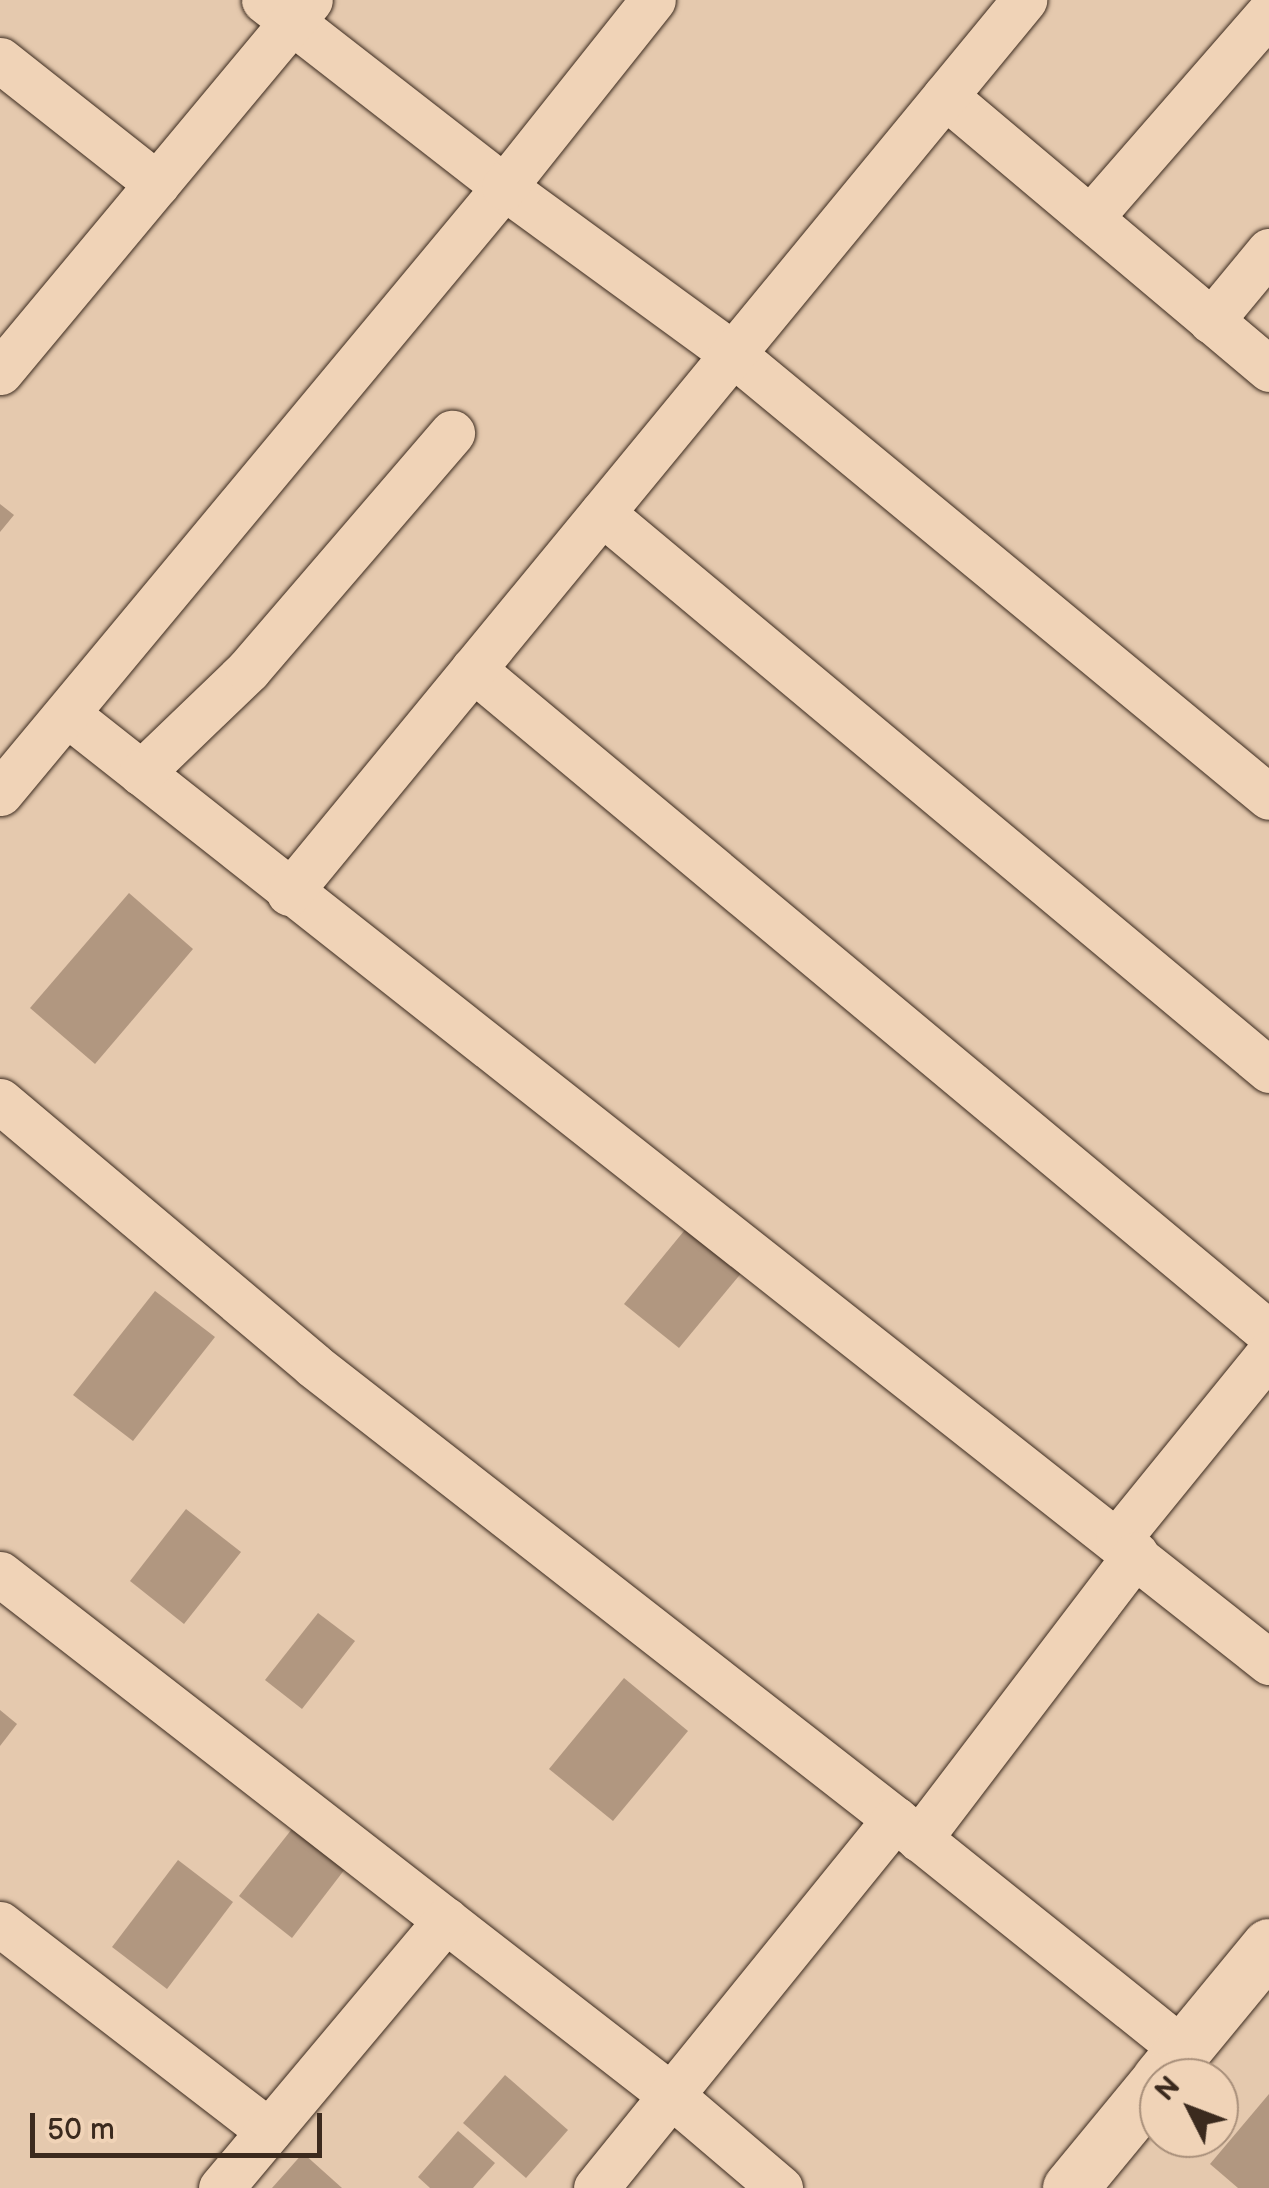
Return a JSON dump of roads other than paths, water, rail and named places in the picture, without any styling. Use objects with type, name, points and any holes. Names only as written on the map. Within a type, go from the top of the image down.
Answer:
[{"type":"street","points":[[0,794],[504,188],[653,0]]},
{"type":"street","points":[[289,893],[1024,0]]},
{"type":"street","points":[[0,372],[14,325],[157,184],[289,7],[504,188],[733,354],[1269,797]]},
{"type":"street","points":[[1090,218],[1269,13]]},
{"type":"street","points":[[0,60],[157,184]]},
{"type":"street","points":[[944,96],[1269,370]]},
{"type":"street","points":[[1211,321],[1269,250]]},
{"type":"street","points":[[141,773],[248,670],[452,432]]},
{"type":"street","points":[[602,513],[1269,1070]]},
{"type":"street","points":[[473,669],[1269,1332]]},
{"type":"street","points":[[67,714],[289,893],[1127,1546],[1269,1662]]},
{"type":"street","points":[[0,1101],[314,1366],[908,1829],[1161,2058]]},
{"type":"street","points":[[596,2188],[908,1829],[1127,1546],[1269,1353]]},
{"type":"street","points":[[0,1574],[672,2096],[780,2188]]},
{"type":"street","points":[[222,2188],[446,1920]]},
{"type":"street","points":[[0,1924],[270,2131]]},
{"type":"street","points":[[1186,2058],[1269,1946]]},
{"type":"street","points":[[1194,2058],[1269,1998]]},
{"type":"street","points":[[1070,2188],[1139,2112]]},
{"type":"street","points":[[1113,2188],[1139,2156]]}]
